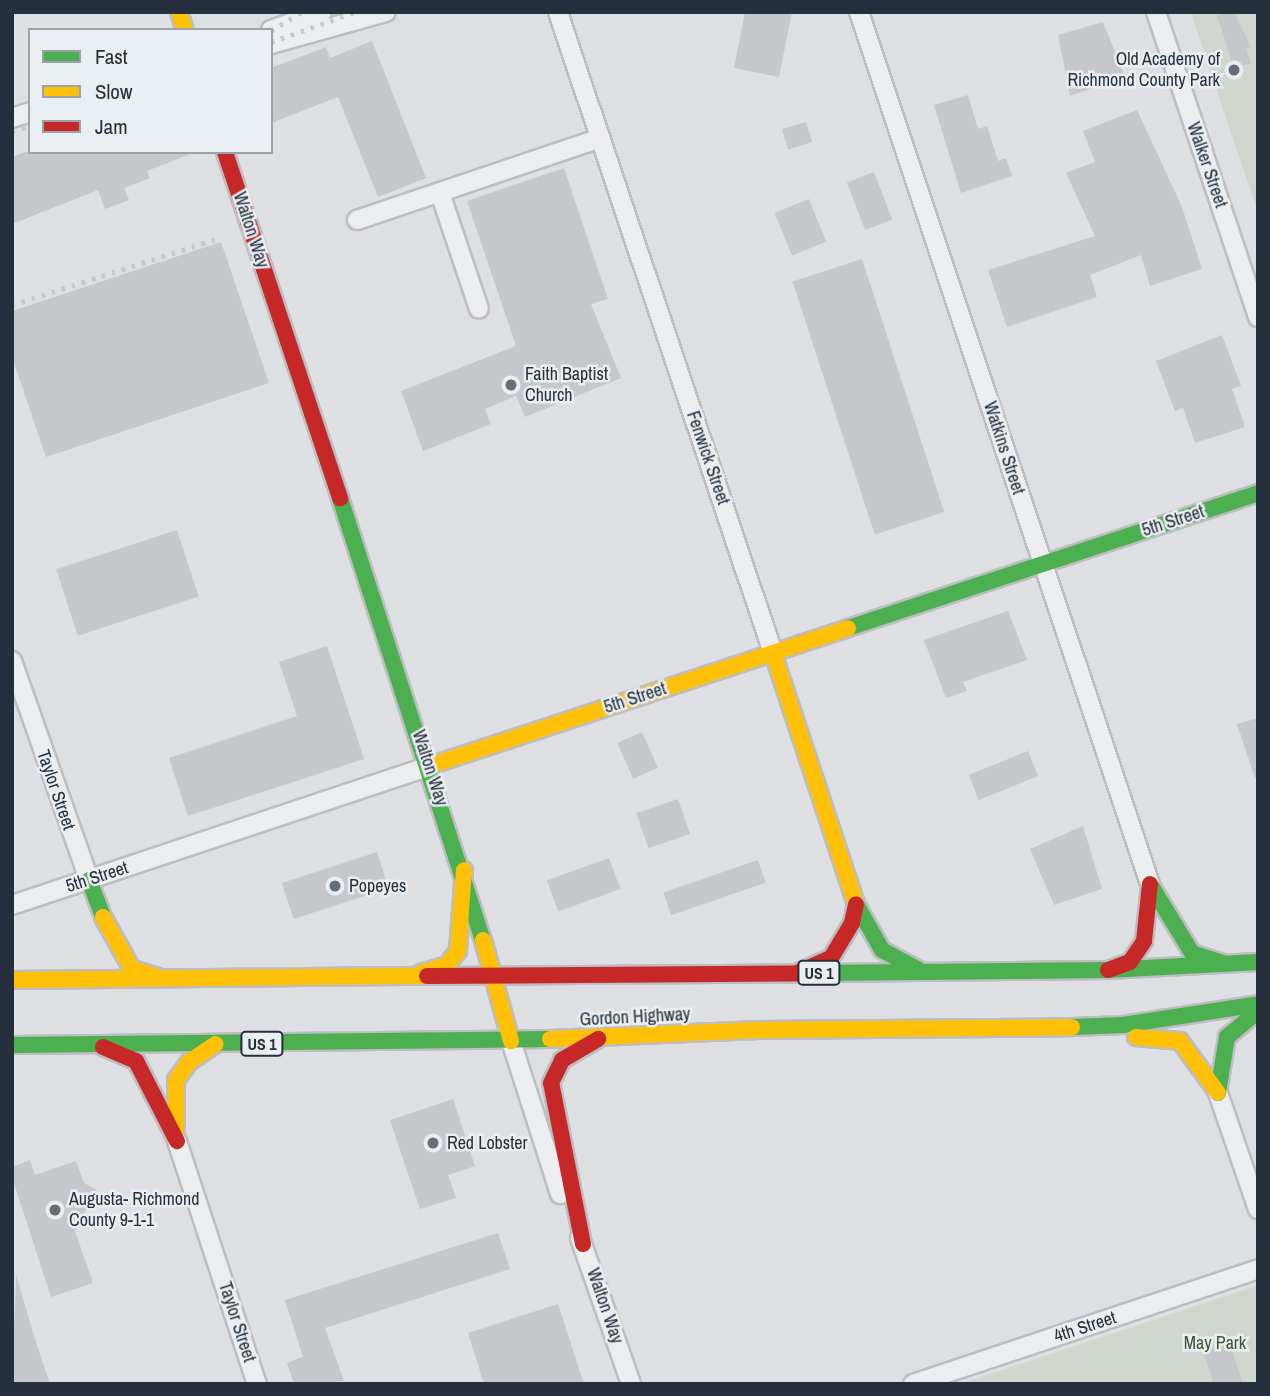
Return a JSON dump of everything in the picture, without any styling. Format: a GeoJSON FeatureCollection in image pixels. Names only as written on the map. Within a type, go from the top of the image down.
{"type":"FeatureCollection","features":[{"type":"Feature","properties":{"kind":"main road","name":"Walton Way"},"geometry":{"type":"LineString","coordinates":[[226,154],[464,870],[511,1041]]}},
{"type":"Feature","properties":{"kind":"main road","name":"5th Street"},"geometry":{"type":"LineString","coordinates":[[429,766],[1258,493]]}},
{"type":"Feature","properties":{"kind":"main road","name":"Fenwick Street"},"geometry":{"type":"LineString","coordinates":[[773,653],[856,904],[890,958],[929,973]]}},
{"type":"Feature","properties":{"kind":"main road"},"geometry":{"type":"LineString","coordinates":[[402,977],[438,970],[454,958],[463,938],[464,870]]}},
{"type":"Feature","properties":{"kind":"main road","name":"Taylor Street"},"geometry":{"type":"LineString","coordinates":[[89,880],[103,917],[132,969],[170,979]]}},
{"type":"Feature","properties":{"kind":"main road"},"geometry":{"type":"LineString","coordinates":[[1150,884],[1192,953],[1233,965]]}},
{"type":"Feature","properties":{"kind":"main road"},"geometry":{"type":"LineString","coordinates":[[1108,970],[1130,962],[1144,941],[1150,884]]}},
{"type":"Feature","properties":{"kind":"main road"},"geometry":{"type":"LineString","coordinates":[[793,974],[831,958],[852,923],[856,904]]}},
{"type":"Feature","properties":{"kind":"main road"},"geometry":{"type":"LineString","coordinates":[[97,938],[103,917]]}},
{"type":"Feature","properties":{"kind":"main road"},"geometry":{"type":"LineString","coordinates":[[41,979],[71,973],[86,961]]}},
{"type":"Feature","properties":{"kind":"main road","name":"US 1"},"geometry":{"type":"LineString","coordinates":[[12,980],[929,973],[1108,970],[1258,962]]}},
{"type":"Feature","properties":{"kind":"main road","name":"Gordon Highway"},"geometry":{"type":"LineString","coordinates":[[12,1045],[511,1041],[759,1030],[989,1029],[1123,1024],[1258,1004]]}},
{"type":"Feature","properties":{"kind":"main road"},"geometry":{"type":"LineString","coordinates":[[1218,1093],[1227,1037],[1258,1011]]}},
{"type":"Feature","properties":{"kind":"main road"},"geometry":{"type":"LineString","coordinates":[[989,1029],[1058,1038],[1180,1041],[1218,1093]]}},
{"type":"Feature","properties":{"kind":"main road"},"geometry":{"type":"LineString","coordinates":[[583,1244],[551,1083],[562,1060],[598,1039]]}},
{"type":"Feature","properties":{"kind":"main road"},"geometry":{"type":"LineString","coordinates":[[177,1141],[176,1080],[189,1062],[216,1044]]}},
{"type":"Feature","properties":{"kind":"main road"},"geometry":{"type":"LineString","coordinates":[[97,1045],[136,1060],[177,1141]]}},
{"type":"Feature","properties":{"kind":"street"},"geometry":{"type":"LineString","coordinates":[[273,29],[322,12]]}},
{"type":"Feature","properties":{"kind":"street"},"geometry":{"type":"LineString","coordinates":[[273,43],[386,12]]}},
{"type":"Feature","properties":{"kind":"street","name":"Fenwick Street"},"geometry":{"type":"LineString","coordinates":[[558,12],[773,653]]}},
{"type":"Feature","properties":{"kind":"street","name":"Watkins Street"},"geometry":{"type":"LineString","coordinates":[[859,12],[1150,884]]}},
{"type":"Feature","properties":{"kind":"street","name":"Walker Street"},"geometry":{"type":"LineString","coordinates":[[1156,12],[1258,317]]}},
{"type":"Feature","properties":{"kind":"street"},"geometry":{"type":"LineString","coordinates":[[357,220],[600,138]]}},
{"type":"Feature","properties":{"kind":"street"},"geometry":{"type":"LineString","coordinates":[[440,193],[479,309]]}},
{"type":"Feature","properties":{"kind":"street","name":"Taylor Street"},"geometry":{"type":"LineString","coordinates":[[12,661],[89,880]]}},
{"type":"Feature","properties":{"kind":"street","name":"5th Street"},"geometry":{"type":"LineString","coordinates":[[12,905],[429,766]]}},
{"type":"Feature","properties":{"kind":"street","name":"Walton Way"},"geometry":{"type":"LineString","coordinates":[[511,1041],[546,1158],[583,1244],[631,1384]]}},
{"type":"Feature","properties":{"kind":"street"},"geometry":{"type":"LineString","coordinates":[[1218,1093],[1258,1209]]}},
{"type":"Feature","properties":{"kind":"street","name":"Taylor Street"},"geometry":{"type":"LineString","coordinates":[[177,1141],[257,1384]]}},
{"type":"Feature","properties":{"kind":"street","name":"4th Street"},"geometry":{"type":"LineString","coordinates":[[913,1384],[1258,1269]]}},
{"type":"Feature","properties":{"kind":"green space","name":"Old Academy of Richmond County Park"},"geometry":{"type":"Polygon","coordinates":[[[1191,12],[1258,12],[1258,212],[1229,127],[1191,12]]]}},
{"type":"Feature","properties":{"kind":"green space","name":"May Park"},"geometry":{"type":"Polygon","coordinates":[[[1258,1285],[1258,1384],[960,1384],[1247,1289],[1258,1285]]]}},
{"type":"Feature","properties":{"kind":"building"},"geometry":{"type":"Polygon","coordinates":[[[745,12],[792,12],[779,77],[734,68],[745,12]]]}},
{"type":"Feature","properties":{"kind":"building"},"geometry":{"type":"Polygon","coordinates":[[[1234,12],[1251,47],[1246,49],[1251,63],[1234,68],[1217,15],[1234,12]]]}},
{"type":"Feature","properties":{"kind":"building"},"geometry":{"type":"Polygon","coordinates":[[[1103,22],[1125,77],[1070,96],[1058,35],[1103,22]]]}},
{"type":"Feature","properties":{"kind":"building"},"geometry":{"type":"Polygon","coordinates":[[[372,41],[426,178],[378,197],[338,97],[273,122],[273,67],[326,47],[330,58],[372,41]]]}},
{"type":"Feature","properties":{"kind":"building"},"geometry":{"type":"Polygon","coordinates":[[[968,95],[978,129],[987,126],[998,161],[1006,158],[1012,176],[961,193],[934,105],[968,95]]]}},
{"type":"Feature","properties":{"kind":"building"},"geometry":{"type":"Polygon","coordinates":[[[1137,110],[1182,207],[1202,269],[1150,286],[1141,255],[1090,275],[1097,297],[1007,327],[988,270],[1095,236],[1066,173],[1095,162],[1083,131],[1137,110]]]}},
{"type":"Feature","properties":{"kind":"building"},"geometry":{"type":"Polygon","coordinates":[[[806,122],[812,142],[788,149],[782,129],[806,122]]]}},
{"type":"Feature","properties":{"kind":"building"},"geometry":{"type":"Polygon","coordinates":[[[25,152],[190,154],[147,171],[150,178],[124,188],[129,200],[105,209],[98,190],[12,224],[12,157],[25,152]]]}},
{"type":"Feature","properties":{"kind":"building"},"geometry":{"type":"Polygon","coordinates":[[[564,168],[608,299],[591,304],[621,378],[525,417],[516,396],[485,409],[491,424],[423,451],[401,391],[516,346],[467,201],[564,168]]]}},
{"type":"Feature","properties":{"kind":"building"},"geometry":{"type":"Polygon","coordinates":[[[874,172],[892,220],[865,230],[847,182],[874,172]]]}},
{"type":"Feature","properties":{"kind":"building"},"geometry":{"type":"Polygon","coordinates":[[[809,199],[826,242],[792,256],[775,213],[809,199]]]}},
{"type":"Feature","properties":{"kind":"building"},"geometry":{"type":"Polygon","coordinates":[[[221,242],[269,383],[46,457],[12,357],[12,311],[221,242]]]}},
{"type":"Feature","properties":{"kind":"building"},"geometry":{"type":"Polygon","coordinates":[[[862,259],[944,512],[875,535],[793,282],[862,259]]]}},
{"type":"Feature","properties":{"kind":"building"},"geometry":{"type":"Polygon","coordinates":[[[1222,335],[1241,386],[1232,389],[1245,427],[1195,443],[1183,408],[1175,411],[1156,361],[1222,335]]]}},
{"type":"Feature","properties":{"kind":"building"},"geometry":{"type":"Polygon","coordinates":[[[177,530],[199,597],[78,636],[56,569],[177,530]]]}},
{"type":"Feature","properties":{"kind":"building"},"geometry":{"type":"Polygon","coordinates":[[[1008,611],[1027,660],[963,682],[967,691],[946,698],[924,640],[1008,611]]]}},
{"type":"Feature","properties":{"kind":"building"},"geometry":{"type":"Polygon","coordinates":[[[327,646],[364,759],[188,816],[169,758],[297,716],[279,662],[327,646]]]}},
{"type":"Feature","properties":{"kind":"building"},"geometry":{"type":"Polygon","coordinates":[[[1258,718],[1258,778],[1255,778],[1237,724],[1258,718]]]}},
{"type":"Feature","properties":{"kind":"building"},"geometry":{"type":"Polygon","coordinates":[[[642,732],[658,768],[633,779],[617,743],[642,732]]]}},
{"type":"Feature","properties":{"kind":"building"},"geometry":{"type":"Polygon","coordinates":[[[1028,751],[1038,776],[979,800],[969,775],[1028,751]]]}},
{"type":"Feature","properties":{"kind":"building"},"geometry":{"type":"Polygon","coordinates":[[[678,799],[690,834],[648,848],[636,813],[678,799]]]}},
{"type":"Feature","properties":{"kind":"building"},"geometry":{"type":"Polygon","coordinates":[[[1083,826],[1102,889],[1054,905],[1030,849],[1083,826]]]}},
{"type":"Feature","properties":{"kind":"building","name":"Popeyes"},"geometry":{"type":"Polygon","coordinates":[[[377,852],[389,888],[294,919],[282,883],[377,852]]]}},
{"type":"Feature","properties":{"kind":"building"},"geometry":{"type":"Polygon","coordinates":[[[609,858],[620,889],[558,912],[547,881],[609,858]]]}},
{"type":"Feature","properties":{"kind":"building"},"geometry":{"type":"Polygon","coordinates":[[[758,860],[766,883],[671,915],[663,893],[758,860]]]}},
{"type":"Feature","properties":{"kind":"building","name":"Red Lobster"},"geometry":{"type":"Polygon","coordinates":[[[453,1099],[475,1166],[448,1175],[456,1198],[420,1209],[390,1120],[453,1099]]]}},
{"type":"Feature","properties":{"kind":"building","name":"Augusta- Richmond County 9-1-1"},"geometry":{"type":"Polygon","coordinates":[[[30,1160],[35,1175],[76,1161],[84,1183],[97,1190],[75,1231],[93,1283],[51,1297],[12,1177],[12,1167],[30,1160]]]}},
{"type":"Feature","properties":{"kind":"building"},"geometry":{"type":"Polygon","coordinates":[[[498,1233],[510,1269],[325,1328],[344,1381],[294,1384],[287,1363],[303,1357],[285,1300],[498,1233]]]}},
{"type":"Feature","properties":{"kind":"building"},"geometry":{"type":"Polygon","coordinates":[[[16,1275],[35,1339],[50,1384],[12,1384],[16,1275]]]}},
{"type":"Feature","properties":{"kind":"building"},"geometry":{"type":"Polygon","coordinates":[[[558,1304],[584,1384],[484,1384],[468,1333],[558,1304]]]}},
{"type":"Feature","properties":{"kind":"building"},"geometry":{"type":"Polygon","coordinates":[[[1229,1342],[1243,1384],[1214,1384],[1203,1351],[1229,1342]]]}},
{"type":"Feature","properties":{"kind":"railway"},"geometry":{"type":"LineString","coordinates":[[273,30],[301,12]]}},
{"type":"Feature","properties":{"kind":"railway"},"geometry":{"type":"LineString","coordinates":[[273,41],[355,12]]}},
{"type":"Feature","properties":{"kind":"railway"},"geometry":{"type":"LineString","coordinates":[[12,131],[28,127]]}},
{"type":"Feature","properties":{"kind":"railway"},"geometry":{"type":"LineString","coordinates":[[12,305],[219,238]]}},
{"type":"Feature","properties":{"kind":"traffic: fast"},"geometry":{"type":"LineString","coordinates":[[848,628],[1258,493]]}},
{"type":"Feature","properties":{"kind":"traffic: fast"},"geometry":{"type":"LineString","coordinates":[[340,498],[483,940]]}},
{"type":"Feature","properties":{"kind":"traffic: fast"},"geometry":{"type":"LineString","coordinates":[[89,880],[103,917]]}},
{"type":"Feature","properties":{"kind":"traffic: fast"},"geometry":{"type":"LineString","coordinates":[[1150,884],[1192,953],[1222,963]]}},
{"type":"Feature","properties":{"kind":"traffic: fast"},"geometry":{"type":"LineString","coordinates":[[856,904],[882,950],[919,970]]}},
{"type":"Feature","properties":{"kind":"traffic: fast"},"geometry":{"type":"LineString","coordinates":[[822,973],[1108,970],[1258,962]]}},
{"type":"Feature","properties":{"kind":"traffic: fast"},"geometry":{"type":"LineString","coordinates":[[1072,1027],[1123,1025],[1258,1004]]}},
{"type":"Feature","properties":{"kind":"traffic: fast"},"geometry":{"type":"LineString","coordinates":[[1218,1093],[1227,1037],[1258,1011]]}},
{"type":"Feature","properties":{"kind":"traffic: fast"},"geometry":{"type":"LineString","coordinates":[[12,1045],[550,1039]]}},
{"type":"Feature","properties":{"kind":"traffic: slow"},"geometry":{"type":"LineString","coordinates":[[179,12],[184,28]]}},
{"type":"Feature","properties":{"kind":"traffic: slow"},"geometry":{"type":"LineString","coordinates":[[429,766],[848,628]]}},
{"type":"Feature","properties":{"kind":"traffic: slow"},"geometry":{"type":"LineString","coordinates":[[773,653],[856,904]]}},
{"type":"Feature","properties":{"kind":"traffic: slow"},"geometry":{"type":"LineString","coordinates":[[421,973],[447,965],[458,951],[464,870]]}},
{"type":"Feature","properties":{"kind":"traffic: slow"},"geometry":{"type":"LineString","coordinates":[[103,917],[132,969],[158,977]]}},
{"type":"Feature","properties":{"kind":"traffic: slow"},"geometry":{"type":"LineString","coordinates":[[483,940],[511,1041]]}},
{"type":"Feature","properties":{"kind":"traffic: slow"},"geometry":{"type":"LineString","coordinates":[[12,980],[427,976]]}},
{"type":"Feature","properties":{"kind":"traffic: slow"},"geometry":{"type":"LineString","coordinates":[[550,1039],[759,1030],[1072,1027]]}},
{"type":"Feature","properties":{"kind":"traffic: slow"},"geometry":{"type":"LineString","coordinates":[[1136,1037],[1180,1041],[1218,1093]]}},
{"type":"Feature","properties":{"kind":"traffic: slow"},"geometry":{"type":"LineString","coordinates":[[176,1132],[176,1080],[189,1062],[216,1044]]}},
{"type":"Feature","properties":{"kind":"traffic: jam"},"geometry":{"type":"LineString","coordinates":[[226,154],[340,498]]}},
{"type":"Feature","properties":{"kind":"traffic: jam"},"geometry":{"type":"LineString","coordinates":[[1108,970],[1130,962],[1144,941],[1150,884]]}},
{"type":"Feature","properties":{"kind":"traffic: jam"},"geometry":{"type":"LineString","coordinates":[[799,972],[831,958],[852,923],[856,904]]}},
{"type":"Feature","properties":{"kind":"traffic: jam"},"geometry":{"type":"LineString","coordinates":[[427,976],[822,973]]}},
{"type":"Feature","properties":{"kind":"traffic: jam"},"geometry":{"type":"LineString","coordinates":[[583,1244],[551,1083],[562,1060],[598,1039]]}},
{"type":"Feature","properties":{"kind":"traffic: jam"},"geometry":{"type":"LineString","coordinates":[[103,1047],[136,1061],[177,1141]]}},
{"type":"Feature","properties":{"kind":"place","name":"Old Academy of Richmond County Park"},"geometry":{"type":"Point","coordinates":[1234,70]}},
{"type":"Feature","properties":{"kind":"place","name":"Faith Baptist Church"},"geometry":{"type":"Point","coordinates":[511,385]}},
{"type":"Feature","properties":{"kind":"place","name":"Popeyes"},"geometry":{"type":"Point","coordinates":[335,886]}},
{"type":"Feature","properties":{"kind":"place","name":"Red Lobster"},"geometry":{"type":"Point","coordinates":[433,1143]}},
{"type":"Feature","properties":{"kind":"place","name":"Augusta- Richmond County 9-1-1"},"geometry":{"type":"Point","coordinates":[55,1210]}}]}
